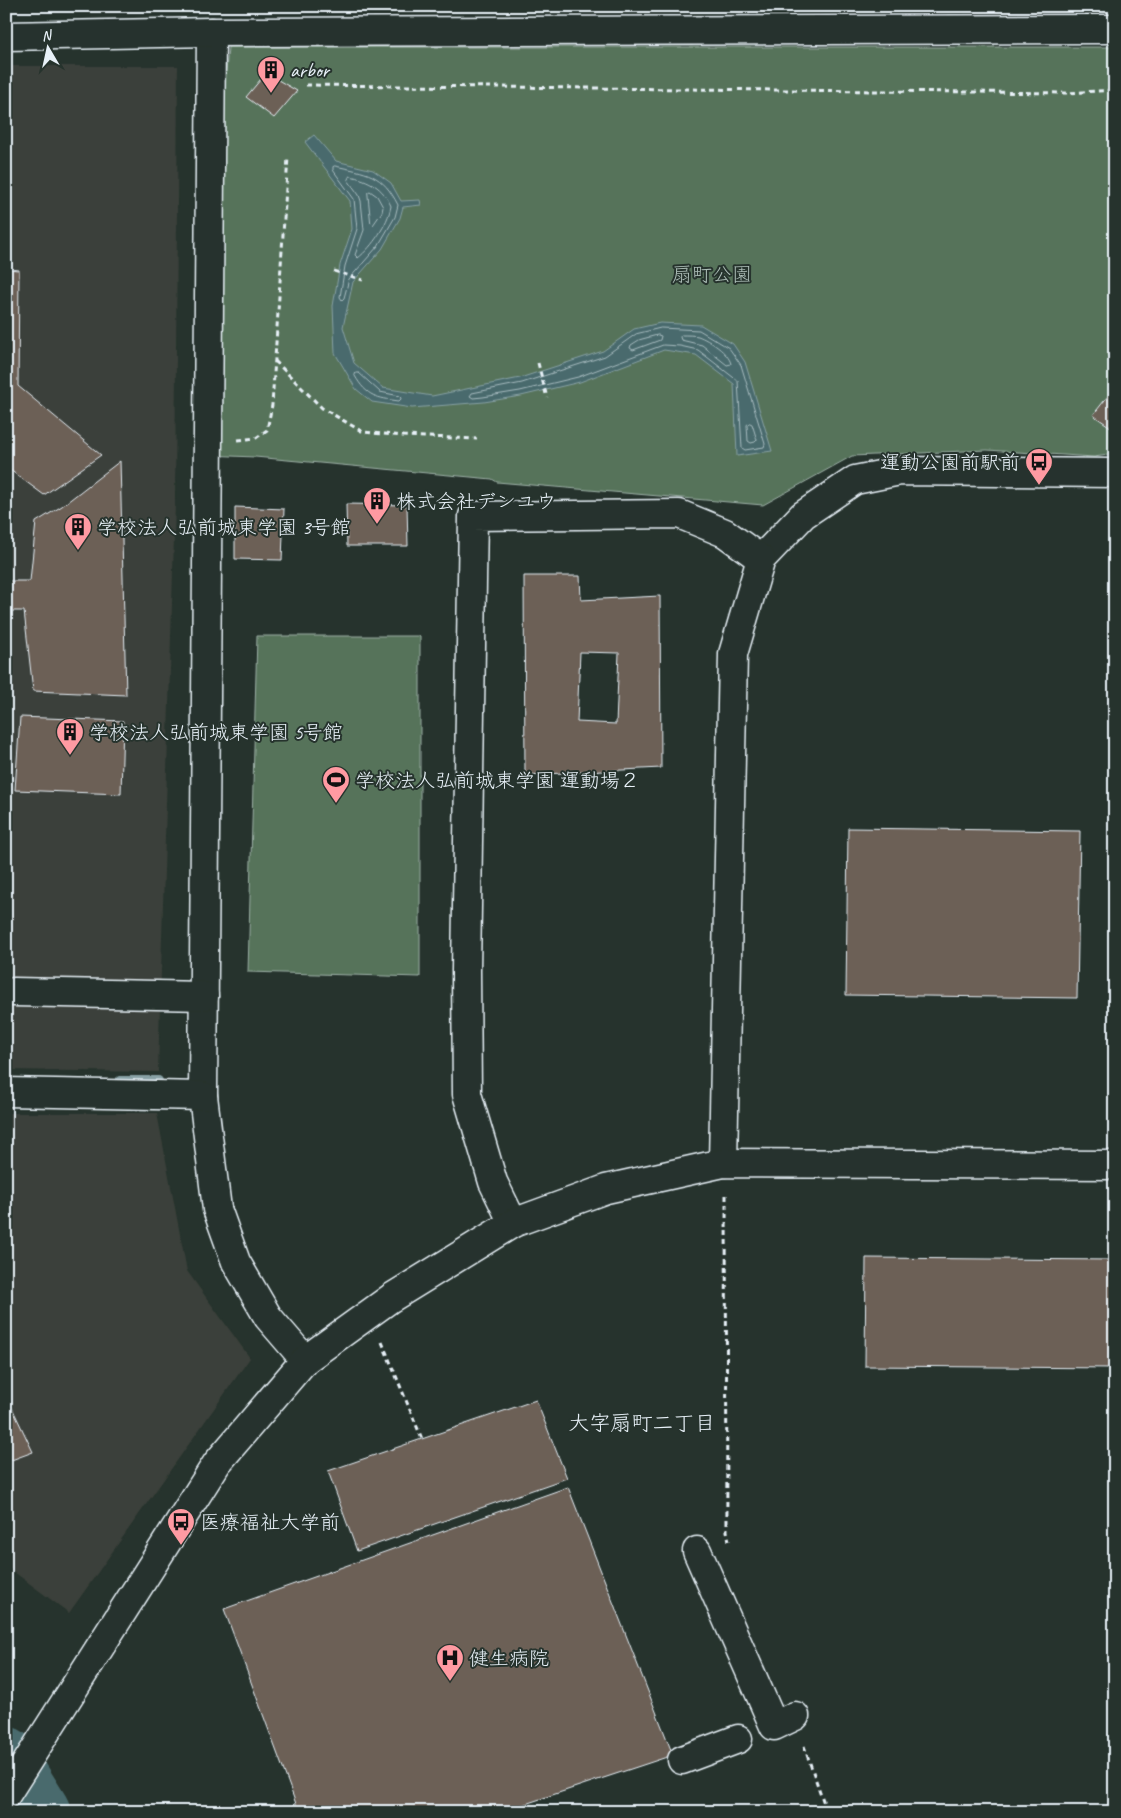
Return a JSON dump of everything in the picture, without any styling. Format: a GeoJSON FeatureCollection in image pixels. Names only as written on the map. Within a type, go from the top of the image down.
{"type":"FeatureCollection","features":[{"type":"Feature","properties":{"kind":"street"},"geometry":{"type":"LineString","coordinates":[[6,36],[211,32],[1115,29]]}},
{"type":"Feature","properties":{"kind":"street"},"geometry":{"type":"LineString","coordinates":[[211,32],[203,1096],[216,1210],[236,1262],[268,1317],[305,1360]]}},
{"type":"Feature","properties":{"kind":"street"},"geometry":{"type":"LineString","coordinates":[[723,1163],[733,654],[761,559],[803,515],[855,480],[900,471],[1115,473]]}},
{"type":"Feature","properties":{"kind":"street"},"geometry":{"type":"LineString","coordinates":[[513,1223],[493,1182],[467,1094],[466,971],[473,516],[679,514],[725,533],[761,559]]}},
{"type":"Feature","properties":{"kind":"street"},"geometry":{"type":"LineString","coordinates":[[14,992],[204,996]]}},
{"type":"Feature","properties":{"kind":"street"},"geometry":{"type":"LineString","coordinates":[[6,1092],[203,1096]]}},
{"type":"Feature","properties":{"kind":"street"},"geometry":{"type":"LineString","coordinates":[[6,1794],[50,1728],[217,1463],[305,1360],[391,1298],[513,1223],[606,1189],[723,1163],[1115,1166]]}},
{"type":"Feature","properties":{"kind":"street"},"geometry":{"type":"LineString","coordinates":[[697,1551],[774,1726],[795,1716]]}},
{"type":"Feature","properties":{"kind":"street"},"geometry":{"type":"LineString","coordinates":[[682,1760],[738,1739]]}},
{"type":"Feature","properties":{"kind":"path"},"geometry":{"type":"LineString","coordinates":[[306,85],[1057,93],[1115,90]]}},
{"type":"Feature","properties":{"kind":"path"},"geometry":{"type":"LineString","coordinates":[[208,440],[256,438],[268,430],[272,405],[288,157]]}},
{"type":"Feature","properties":{"kind":"path"},"geometry":{"type":"LineString","coordinates":[[334,271],[363,280]]}},
{"type":"Feature","properties":{"kind":"path"},"geometry":{"type":"LineString","coordinates":[[1108,354],[1115,360]]}},
{"type":"Feature","properties":{"kind":"path"},"geometry":{"type":"LineString","coordinates":[[275,360],[322,408],[363,432],[403,436],[478,439]]}},
{"type":"Feature","properties":{"kind":"path"},"geometry":{"type":"LineString","coordinates":[[538,363],[547,398]]}},
{"type":"Feature","properties":{"kind":"path"},"geometry":{"type":"LineString","coordinates":[[723,1163],[726,1200],[727,1531],[731,1550]]}},
{"type":"Feature","properties":{"kind":"path"},"geometry":{"type":"LineString","coordinates":[[381,1339],[422,1439]]}},
{"type":"Feature","properties":{"kind":"path"},"geometry":{"type":"LineString","coordinates":[[795,1716],[827,1812]]}},
{"type":"Feature","properties":{"kind":"shaded area"},"geometry":{"type":"Polygon","coordinates":[[[6,66],[178,66],[175,504],[158,1072],[6,1070],[6,66]]]}},
{"type":"Feature","properties":{"kind":"shaded area"},"geometry":{"type":"Polygon","coordinates":[[[6,1113],[157,1113],[187,1271],[250,1358],[69,1613],[6,1566],[6,1113]]]}},
{"type":"Feature","properties":{"kind":"green space","name":"扇町公園"},"geometry":{"type":"Polygon","coordinates":[[[228,47],[1115,47],[1115,454],[1094,457],[987,450],[852,456],[763,505],[497,482],[492,479],[255,457],[207,455],[219,163],[228,47]]]}},
{"type":"Feature","properties":{"kind":"green space","name":"学校法人弘前城東学園 運動場２"},"geometry":{"type":"Polygon","coordinates":[[[257,636],[420,636],[420,977],[248,972],[257,636]]]}},
{"type":"Feature","properties":{"kind":"water"},"geometry":{"type":"Polygon","coordinates":[[[314,135],[336,161],[373,170],[391,183],[401,201],[420,200],[421,205],[403,207],[400,218],[382,249],[353,282],[343,327],[354,363],[383,388],[432,396],[520,378],[603,351],[634,329],[660,323],[701,325],[733,344],[745,362],[772,451],[737,456],[734,384],[696,355],[664,350],[580,382],[521,396],[484,402],[412,408],[372,402],[356,389],[335,353],[333,306],[340,265],[352,229],[350,201],[305,142],[314,135]]]}},
{"type":"Feature","properties":{"kind":"building","name":"arbor"},"geometry":{"type":"Polygon","coordinates":[[[266,73],[297,91],[274,118],[246,97],[266,73]]]}},
{"type":"Feature","properties":{"kind":"building"},"geometry":{"type":"Polygon","coordinates":[[[6,269],[19,270],[18,386],[101,455],[44,495],[6,467],[6,269]]]}},
{"type":"Feature","properties":{"kind":"building"},"geometry":{"type":"Polygon","coordinates":[[[1112,391],[1115,392],[1115,430],[1093,415],[1112,391]]]}},
{"type":"Feature","properties":{"kind":"building","name":"学校法人弘前城東学園 3号館"},"geometry":{"type":"Polygon","coordinates":[[[120,461],[126,695],[33,691],[24,611],[6,611],[6,581],[30,581],[36,522],[62,506],[120,461]]]}},
{"type":"Feature","properties":{"kind":"building","name":"株式会社デンユウ"},"geometry":{"type":"Polygon","coordinates":[[[346,504],[407,505],[408,546],[347,546],[346,504]]]}},
{"type":"Feature","properties":{"kind":"building"},"geometry":{"type":"Polygon","coordinates":[[[235,507],[284,509],[282,560],[235,559],[235,507]]]}},
{"type":"Feature","properties":{"kind":"building"},"geometry":{"type":"Polygon","coordinates":[[[524,576],[580,576],[581,600],[660,596],[661,768],[525,775],[524,576]],[[580,652],[577,722],[616,724],[619,653],[580,652]]]}},
{"type":"Feature","properties":{"kind":"building","name":"学校法人弘前城東学園 5号館"},"geometry":{"type":"Polygon","coordinates":[[[20,717],[123,721],[121,794],[15,790],[20,717]]]}},
{"type":"Feature","properties":{"kind":"building"},"geometry":{"type":"Polygon","coordinates":[[[848,828],[1080,831],[1077,998],[846,995],[848,828]]]}},
{"type":"Feature","properties":{"kind":"building"},"geometry":{"type":"Polygon","coordinates":[[[866,1258],[1115,1260],[1115,1368],[865,1366],[866,1258]]]}},
{"type":"Feature","properties":{"kind":"building"},"geometry":{"type":"Polygon","coordinates":[[[6,1395],[33,1452],[6,1462],[6,1395]]]}},
{"type":"Feature","properties":{"kind":"building"},"geometry":{"type":"Polygon","coordinates":[[[536,1400],[567,1478],[357,1551],[328,1471],[536,1400]]]}},
{"type":"Feature","properties":{"kind":"building","name":"健生病院"},"geometry":{"type":"Polygon","coordinates":[[[568,1487],[673,1755],[501,1812],[299,1812],[224,1609],[568,1487]]]}},
{"type":"Feature","properties":{"kind":"waterway"},"geometry":{"type":"LineString","coordinates":[[120,1081],[158,1081]]}},
{"type":"Feature","properties":{"kind":"waterway"},"geometry":{"type":"LineString","coordinates":[[6,1757],[40,1812]]}},
{"type":"Feature","properties":{"kind":"place","name":"arbor"},"geometry":{"type":"Point","coordinates":[271,94]}},
{"type":"Feature","properties":{"kind":"place","name":"運動公園前駅前"},"geometry":{"type":"Point","coordinates":[1039,486]}},
{"type":"Feature","properties":{"kind":"place","name":"株式会社デンユウ"},"geometry":{"type":"Point","coordinates":[377,525]}},
{"type":"Feature","properties":{"kind":"place","name":"学校法人弘前城東学園 3号館"},"geometry":{"type":"Point","coordinates":[78,551]}},
{"type":"Feature","properties":{"kind":"place","name":"学校法人弘前城東学園 5号館"},"geometry":{"type":"Point","coordinates":[70,756]}},
{"type":"Feature","properties":{"kind":"place","name":"学校法人弘前城東学園 運動場２"},"geometry":{"type":"Point","coordinates":[336,804]}},
{"type":"Feature","properties":{"kind":"place","name":"医療福祉大学前"},"geometry":{"type":"Point","coordinates":[181,1546]}},
{"type":"Feature","properties":{"kind":"place","name":"健生病院"},"geometry":{"type":"Point","coordinates":[450,1682]}},
{"type":"Feature","properties":{"kind":"district","name":"大字扇町二丁目"},"geometry":{"type":"Point","coordinates":[642,1423]}}]}
